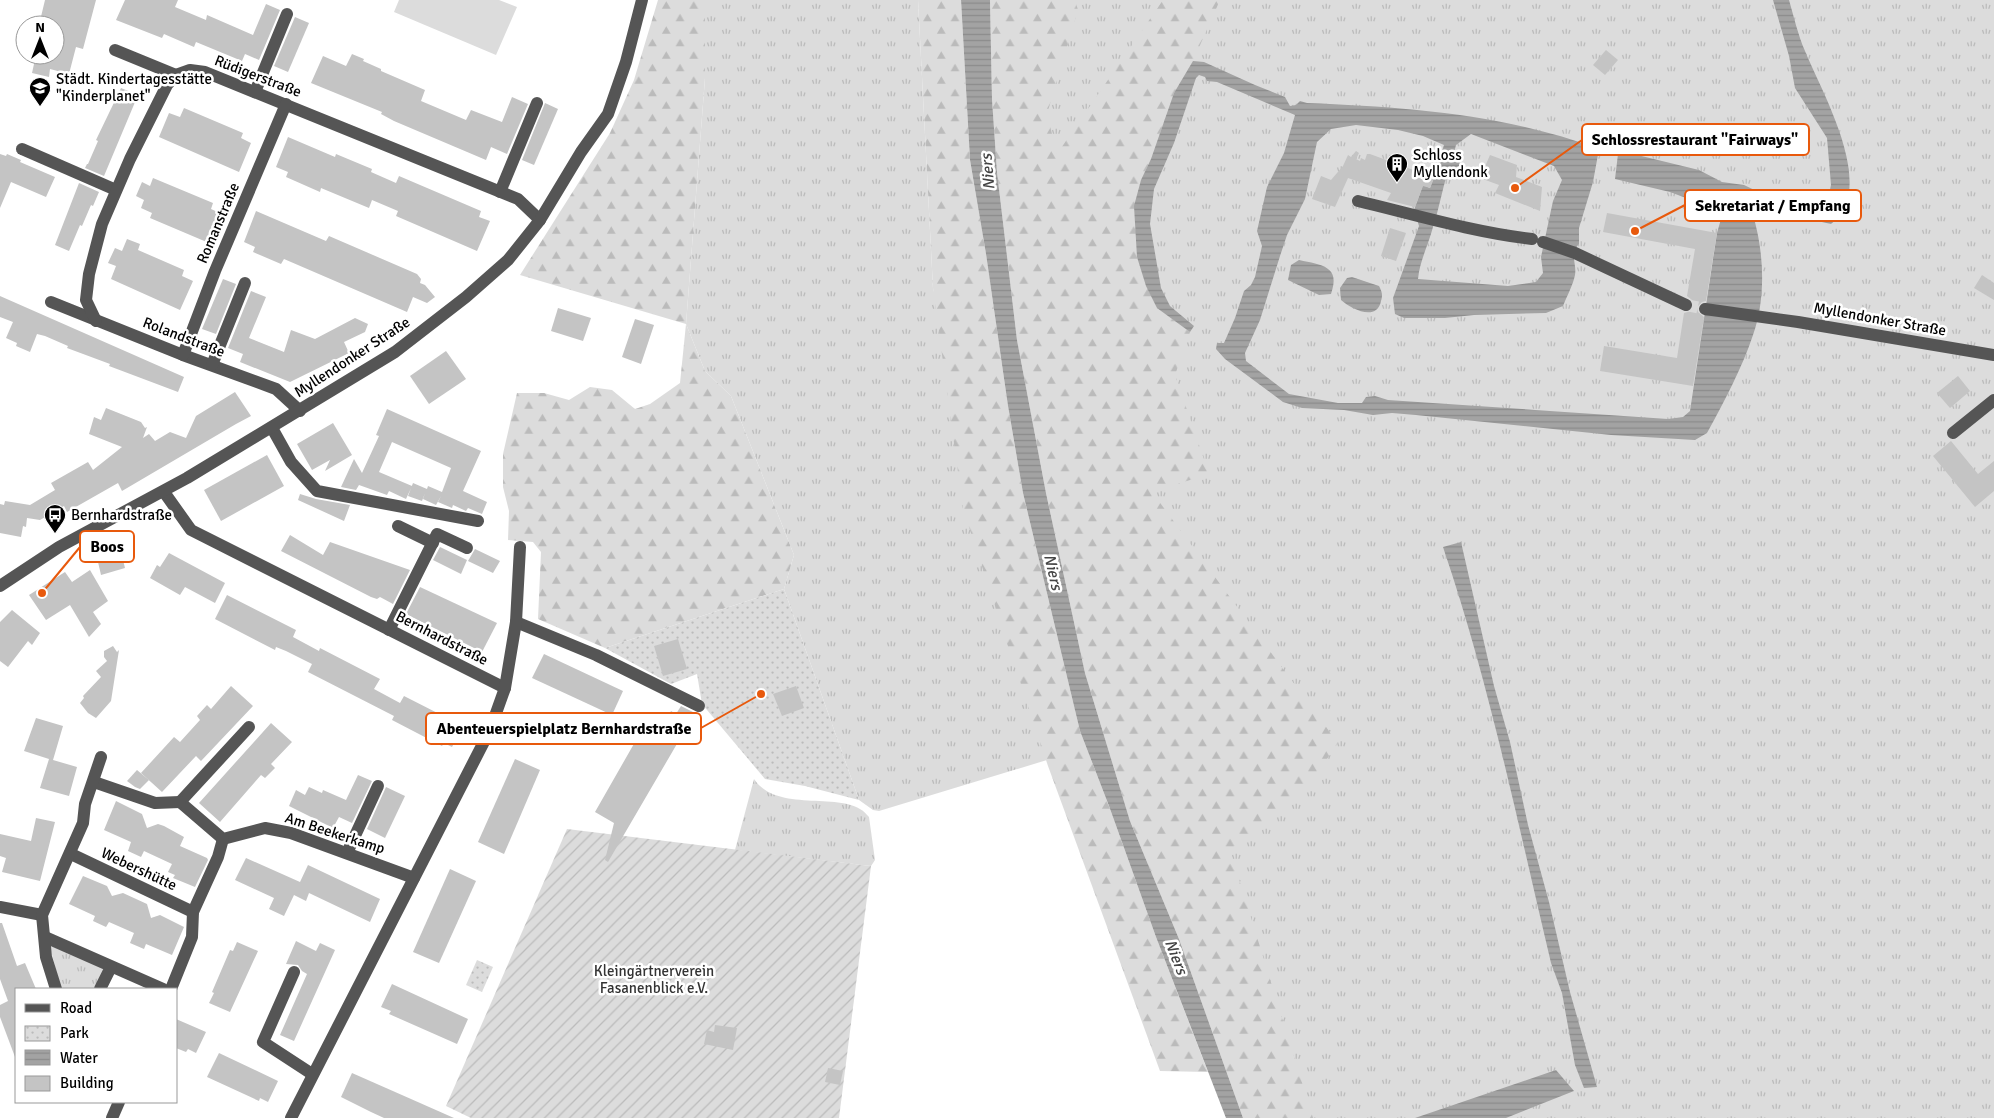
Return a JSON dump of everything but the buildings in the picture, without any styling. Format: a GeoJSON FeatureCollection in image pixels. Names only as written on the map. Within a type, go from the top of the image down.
{"type":"FeatureCollection","features":[{"type":"Feature","properties":{"kind":"street","name":"Myllendonker Straße"},"geometry":{"type":"LineString","coordinates":[[0,586],[59,548],[164,492],[395,352],[466,297],[508,260],[540,220],[581,152],[608,114],[626,62],[642,0]]}},
{"type":"Feature","properties":{"kind":"street"},"geometry":{"type":"LineString","coordinates":[[254,92],[287,14]]}},
{"type":"Feature","properties":{"kind":"street"},"geometry":{"type":"LineString","coordinates":[[96,321],[86,300],[89,274],[102,224],[116,190],[172,80],[115,50]]}},
{"type":"Feature","properties":{"kind":"street","name":"Rüdigerstraße"},"geometry":{"type":"LineString","coordinates":[[172,80],[190,70],[204,72],[518,199],[540,220]]}},
{"type":"Feature","properties":{"kind":"street"},"geometry":{"type":"LineString","coordinates":[[500,192],[537,102]]}},
{"type":"Feature","properties":{"kind":"street","name":"Romanstraße"},"geometry":{"type":"LineString","coordinates":[[183,355],[215,271],[286,104]]}},
{"type":"Feature","properties":{"kind":"street"},"geometry":{"type":"LineString","coordinates":[[22,149],[116,190]]}},
{"type":"Feature","properties":{"kind":"street"},"geometry":{"type":"LineString","coordinates":[[1358,201],[1438,222],[1499,235],[1540,241],[1575,254],[1686,305]]}},
{"type":"Feature","properties":{"kind":"street"},"geometry":{"type":"LineString","coordinates":[[212,366],[245,283]]}},
{"type":"Feature","properties":{"kind":"street","name":"Rolandstraße"},"geometry":{"type":"LineString","coordinates":[[51,302],[183,355],[276,389],[300,411]]}},
{"type":"Feature","properties":{"kind":"street","name":"Myllendonker Straße"},"geometry":{"type":"LineString","coordinates":[[1705,309],[1760,316],[1797,325],[1871,338],[1994,355]]}},
{"type":"Feature","properties":{"kind":"street"},"geometry":{"type":"LineString","coordinates":[[1953,433],[1994,400]]}},
{"type":"Feature","properties":{"kind":"street"},"geometry":{"type":"LineString","coordinates":[[272,428],[291,462],[317,491],[478,521]]}},
{"type":"Feature","properties":{"kind":"street","name":"Bernhardstraße"},"geometry":{"type":"LineString","coordinates":[[164,492],[191,530],[505,688]]}},
{"type":"Feature","properties":{"kind":"street"},"geometry":{"type":"LineString","coordinates":[[398,526],[433,543]]}},
{"type":"Feature","properties":{"kind":"street"},"geometry":{"type":"LineString","coordinates":[[389,630],[437,534],[467,548]]}},
{"type":"Feature","properties":{"kind":"street"},"geometry":{"type":"LineString","coordinates":[[291,1118],[490,730],[505,688],[516,622],[520,547]]}},
{"type":"Feature","properties":{"kind":"street"},"geometry":{"type":"LineString","coordinates":[[516,622],[596,655],[699,706]]}},
{"type":"Feature","properties":{"kind":"street"},"geometry":{"type":"LineString","coordinates":[[180,802],[249,727]]}},
{"type":"Feature","properties":{"kind":"street"},"geometry":{"type":"LineString","coordinates":[[56,988],[46,957],[42,915],[84,823],[86,804],[101,757]]}},
{"type":"Feature","properties":{"kind":"street"},"geometry":{"type":"LineString","coordinates":[[94,782],[155,803],[180,802],[223,839],[218,857],[193,912],[192,936],[171,988]]}},
{"type":"Feature","properties":{"kind":"street"},"geometry":{"type":"LineString","coordinates":[[347,853],[378,786]]}},
{"type":"Feature","properties":{"kind":"street","name":"Am Beekerkamp"},"geometry":{"type":"LineString","coordinates":[[223,839],[265,828],[291,833],[414,878]]}},
{"type":"Feature","properties":{"kind":"street","name":"Webershütte"},"geometry":{"type":"LineString","coordinates":[[71,854],[193,912]]}},
{"type":"Feature","properties":{"kind":"street"},"geometry":{"type":"LineString","coordinates":[[0,906],[42,915]]}},
{"type":"Feature","properties":{"kind":"street"},"geometry":{"type":"LineString","coordinates":[[45,936],[161,988]]}},
{"type":"Feature","properties":{"kind":"street"},"geometry":{"type":"LineString","coordinates":[[100,988],[111,967]]}},
{"type":"Feature","properties":{"kind":"street"},"geometry":{"type":"LineString","coordinates":[[294,972],[263,1042],[312,1074]]}},
{"type":"Feature","properties":{"kind":"street"},"geometry":{"type":"LineString","coordinates":[[112,1118],[120,1103]]}},
{"type":"Feature","properties":{"kind":"green space"},"geometry":{"type":"Polygon","coordinates":[[[399,0],[499,0],[517,7],[496,55],[394,12],[399,0]]]}},
{"type":"Feature","properties":{"kind":"green space"},"geometry":{"type":"Polygon","coordinates":[[[658,0],[705,0],[705,78],[686,324],[520,275],[610,133],[634,80],[658,0]]]}},
{"type":"Feature","properties":{"kind":"green space"},"geometry":{"type":"Polygon","coordinates":[[[705,0],[918,0],[933,288],[1047,760],[879,811],[873,810],[859,800],[784,589],[794,555],[731,396],[705,371],[686,324],[705,78],[705,0]]]}},
{"type":"Feature","properties":{"kind":"green space"},"geometry":{"type":"Polygon","coordinates":[[[918,0],[961,0],[970,160],[1023,493],[1080,731],[1208,1072],[1160,1071],[1048,766],[963,509],[933,288],[918,0]]]}},
{"type":"Feature","properties":{"kind":"green space"},"geometry":{"type":"Polygon","coordinates":[[[990,0],[1075,0],[1078,10],[1047,114],[1057,154],[1163,0],[1220,0],[1193,61],[1174,93],[1151,159],[1141,180],[1137,257],[1157,308],[1190,332],[1175,375],[1209,474],[1152,492],[1338,743],[1309,785],[1230,850],[1313,1118],[1243,1118],[1179,939],[1130,821],[1085,673],[1046,493],[1017,340],[997,172],[992,99],[990,0]]]}},
{"type":"Feature","properties":{"kind":"green space"},"geometry":{"type":"Polygon","coordinates":[[[1038,0],[1994,0],[1994,1118],[1282,1118],[1068,393],[1038,0]]]}},
{"type":"Feature","properties":{"kind":"green space"},"geometry":{"type":"Polygon","coordinates":[[[686,324],[705,371],[731,396],[794,555],[784,589],[605,648],[538,619],[541,552],[533,542],[508,540],[509,511],[503,487],[503,454],[517,393],[544,393],[569,400],[590,387],[612,390],[635,409],[650,404],[680,383],[686,324]]]}},
{"type":"Feature","properties":{"kind":"green space"},"geometry":{"type":"Polygon","coordinates":[[[784,589],[859,800],[805,786],[765,779],[702,704],[697,674],[671,684],[605,648],[784,589]]]}},
{"type":"Feature","properties":{"kind":"green space"},"geometry":{"type":"Polygon","coordinates":[[[754,779],[765,790],[780,796],[846,804],[859,808],[869,817],[875,860],[871,866],[735,850],[754,779]]]}},
{"type":"Feature","properties":{"kind":"green space","name":"Kleingärtnerverein Fasanenblick e.V."},"geometry":{"type":"Polygon","coordinates":[[[567,829],[871,866],[839,1118],[471,1118],[446,1106],[567,829]]]}},
{"type":"Feature","properties":{"kind":"green space"},"geometry":{"type":"Polygon","coordinates":[[[53,946],[102,967],[105,974],[98,988],[61,988],[50,947],[53,946]]]}},
{"type":"Feature","properties":{"kind":"green space"},"geometry":{"type":"Polygon","coordinates":[[[477,960],[493,967],[482,992],[466,985],[477,960]]]}},
{"type":"Feature","properties":{"kind":"water","name":"Niers"},"geometry":{"type":"Polygon","coordinates":[[[961,0],[990,0],[992,99],[997,172],[1017,340],[1046,493],[1085,673],[1130,821],[1179,939],[1243,1118],[1226,1118],[1156,937],[1080,731],[1023,493],[1008,406],[970,160],[961,0]]]}},
{"type":"Feature","properties":{"kind":"water"},"geometry":{"type":"Polygon","coordinates":[[[1773,0],[1789,0],[1798,32],[1842,139],[1848,164],[1849,188],[1844,208],[1831,224],[1799,217],[1752,201],[1750,206],[1758,237],[1762,270],[1762,287],[1757,320],[1744,360],[1720,409],[1707,433],[1695,440],[1611,435],[1392,413],[1373,415],[1344,410],[1302,408],[1283,402],[1225,359],[1216,349],[1217,343],[1224,343],[1244,291],[1251,285],[1255,277],[1262,246],[1257,231],[1267,187],[1284,153],[1295,115],[1217,82],[1207,81],[1205,77],[1199,75],[1196,78],[1174,143],[1154,189],[1150,224],[1161,288],[1170,306],[1194,326],[1190,332],[1157,308],[1146,286],[1137,257],[1134,206],[1141,180],[1151,159],[1174,93],[1193,61],[1204,62],[1285,97],[1290,106],[1296,105],[1300,101],[1418,110],[1492,120],[1528,128],[1564,137],[1599,149],[1593,182],[1579,228],[1579,244],[1574,251],[1575,275],[1563,306],[1546,313],[1474,315],[1445,318],[1404,318],[1395,314],[1393,298],[1419,226],[1414,210],[1423,185],[1430,188],[1444,145],[1423,136],[1398,130],[1356,125],[1331,129],[1317,142],[1305,199],[1287,235],[1260,320],[1245,353],[1246,361],[1289,394],[1338,403],[1362,403],[1366,397],[1375,396],[1388,400],[1668,419],[1683,417],[1690,411],[1717,233],[1723,212],[1670,192],[1615,179],[1618,154],[1625,152],[1699,170],[1722,182],[1744,185],[1767,196],[1819,210],[1827,203],[1831,185],[1827,138],[1795,88],[1789,56],[1773,0]],[[1471,134],[1456,145],[1454,153],[1461,165],[1448,171],[1420,266],[1418,279],[1508,286],[1536,282],[1543,273],[1541,257],[1553,201],[1562,180],[1554,166],[1471,134]]]}},
{"type":"Feature","properties":{"kind":"water"},"geometry":{"type":"Polygon","coordinates":[[[1299,260],[1315,263],[1327,268],[1331,272],[1333,285],[1331,294],[1319,295],[1288,280],[1291,265],[1299,260]]]}},
{"type":"Feature","properties":{"kind":"water"},"geometry":{"type":"Polygon","coordinates":[[[1352,277],[1379,286],[1382,299],[1379,307],[1374,311],[1363,312],[1357,310],[1341,300],[1340,288],[1347,278],[1352,277]]]}},
{"type":"Feature","properties":{"kind":"water"},"geometry":{"type":"Polygon","coordinates":[[[1461,542],[1494,686],[1510,742],[1528,825],[1549,902],[1570,992],[1597,1087],[1584,1088],[1575,1065],[1562,993],[1551,963],[1489,701],[1443,547],[1461,542]]]}},
{"type":"Feature","properties":{"kind":"water"},"geometry":{"type":"Polygon","coordinates":[[[1556,1070],[1574,1091],[1506,1118],[1415,1118],[1556,1070]]]}},
{"type":"Feature","properties":{"kind":"tunnel"},"geometry":{"type":"LineString","coordinates":[[1686,305],[1705,309]]}},
{"type":"Feature","properties":{"kind":"place","name":"Städt. Kindertagesstätte \"Kinderplanet\""},"geometry":{"type":"Point","coordinates":[40,107]}},
{"type":"Feature","properties":{"kind":"place","name":"Schloss Myllendonk"},"geometry":{"type":"Point","coordinates":[1397,183]}},
{"type":"Feature","properties":{"kind":"place","name":"Schlossrestaurant \"Fairways\""},"geometry":{"type":"Point","coordinates":[1515,188]}},
{"type":"Feature","properties":{"kind":"place","name":"Sekretariat / Empfang"},"geometry":{"type":"Point","coordinates":[1635,231]}},
{"type":"Feature","properties":{"kind":"place","name":"Bernhardstraße"},"geometry":{"type":"Point","coordinates":[55,534]}},
{"type":"Feature","properties":{"kind":"place","name":"Boos"},"geometry":{"type":"Point","coordinates":[42,593]}},
{"type":"Feature","properties":{"kind":"place","name":"Abenteuerspielplatz Bernhardstraße"},"geometry":{"type":"Point","coordinates":[761,694]}}]}
